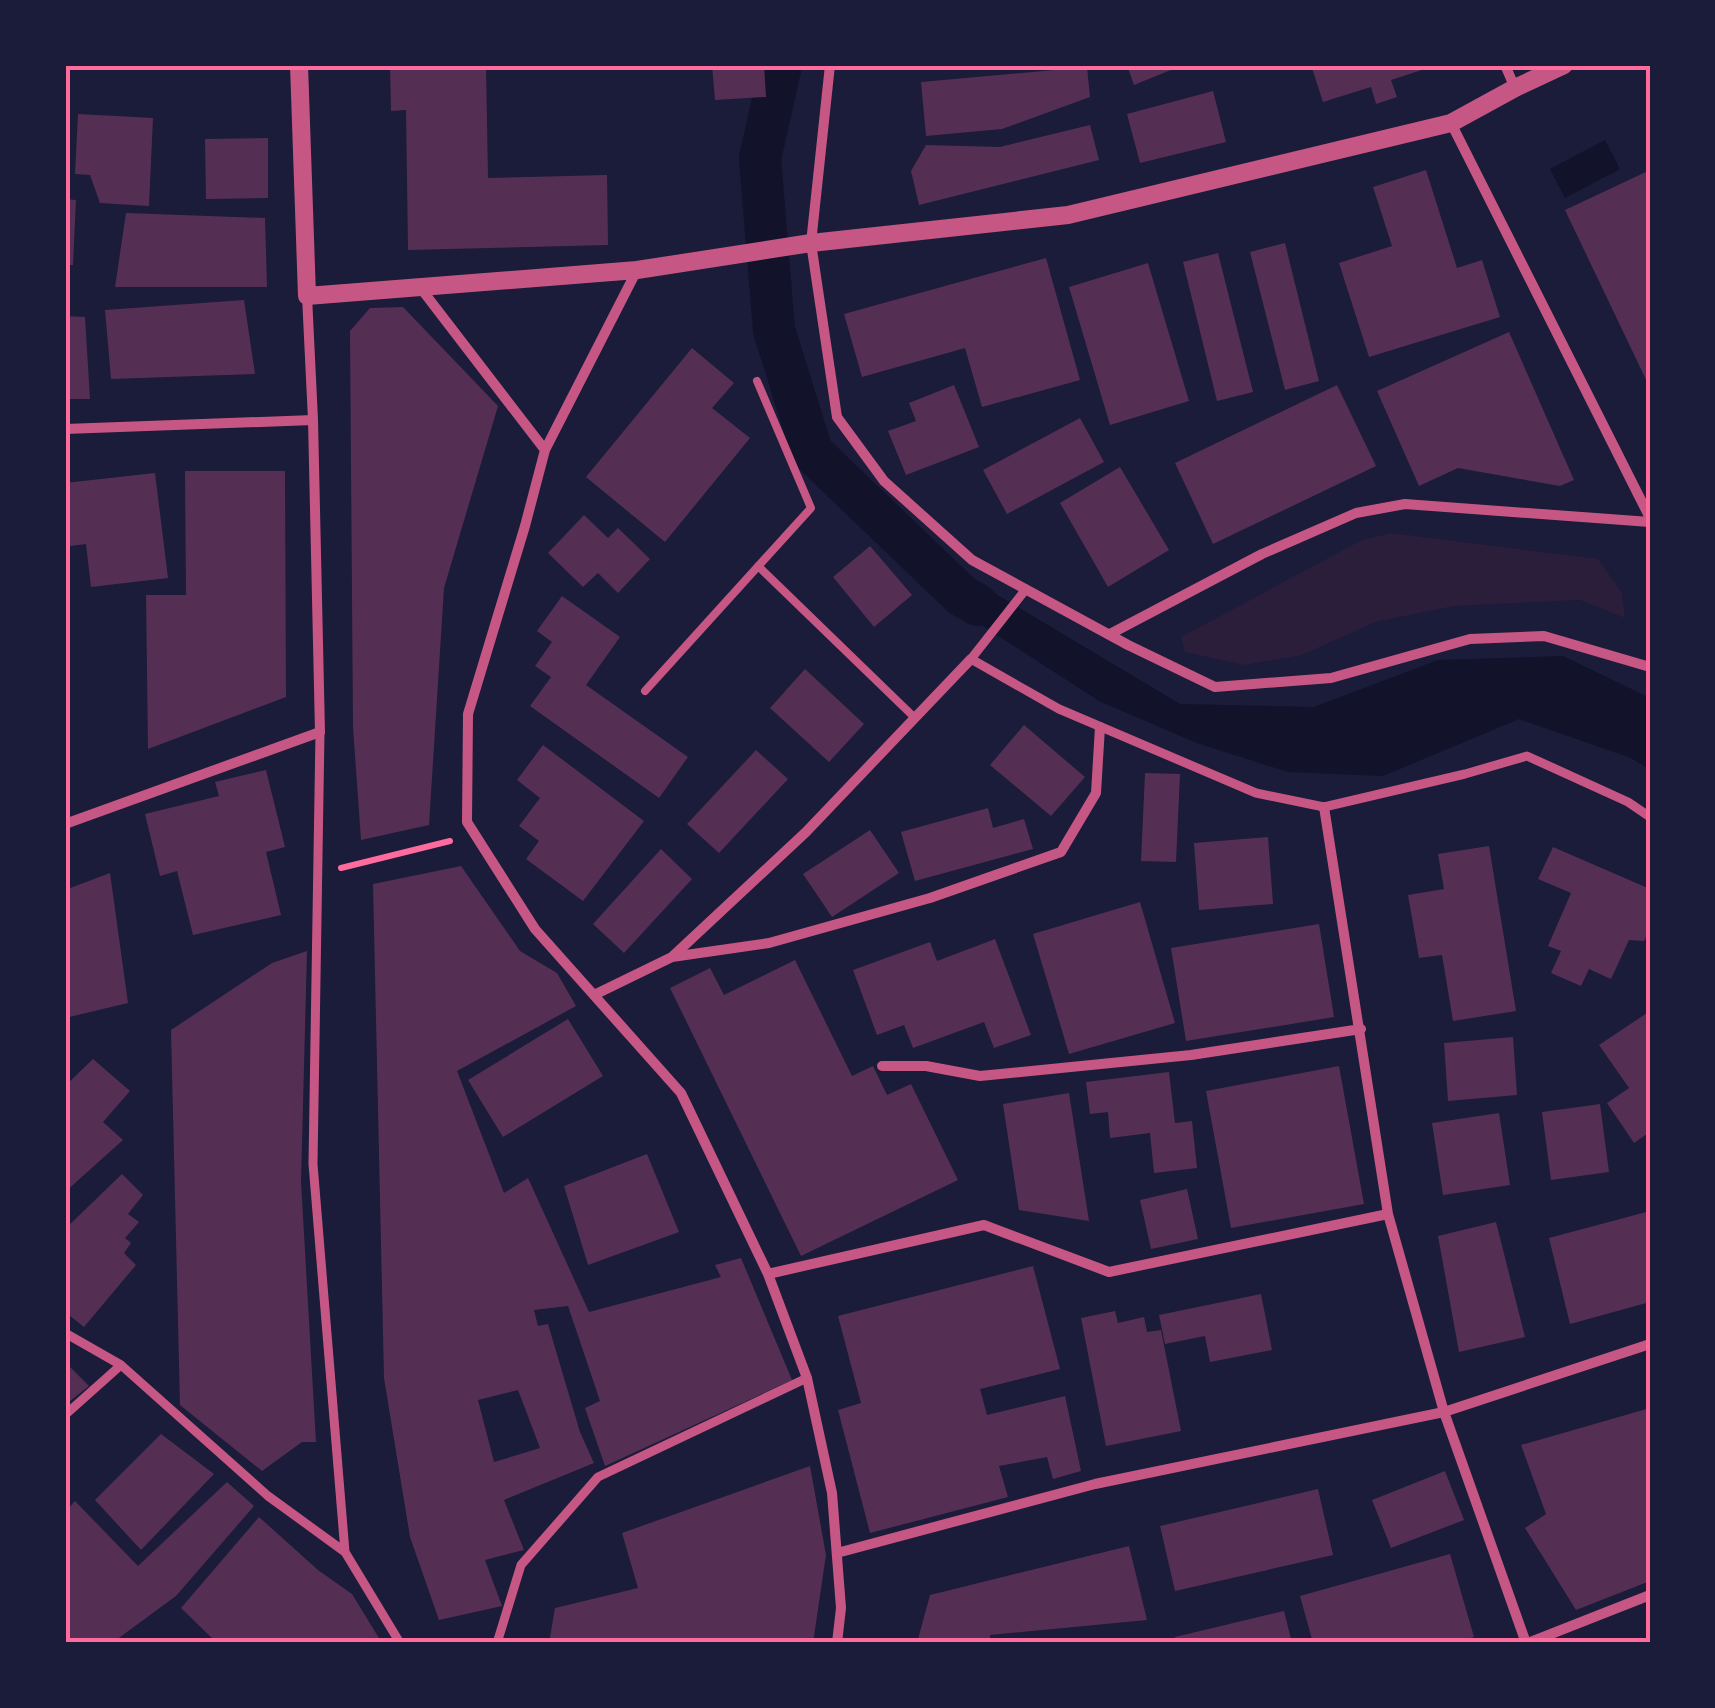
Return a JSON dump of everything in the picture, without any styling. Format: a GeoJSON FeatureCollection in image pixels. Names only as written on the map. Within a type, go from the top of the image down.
{"type":"FeatureCollection","features":[{"type":"Feature","properties":{"kind":"street"},"geometry":{"type":"LineString","coordinates":[[299,65],[314,420],[320,732],[313,1164],[345,1552]]}},
{"type":"Feature","properties":{"kind":"street"},"geometry":{"type":"LineString","coordinates":[[830,65],[811,243],[837,417],[884,481],[972,560],[1215,687],[1330,678],[1470,639],[1544,636],[1650,668]]}},
{"type":"Feature","properties":{"kind":"street"},"geometry":{"type":"LineString","coordinates":[[1505,65],[1515,88]]}},
{"type":"Feature","properties":{"kind":"street"},"geometry":{"type":"LineString","coordinates":[[307,296],[637,270],[811,243],[1068,215],[1451,123],[1564,65]]}},
{"type":"Feature","properties":{"kind":"street"},"geometry":{"type":"LineString","coordinates":[[1451,123],[1650,520]]}},
{"type":"Feature","properties":{"kind":"street"},"geometry":{"type":"LineString","coordinates":[[637,270],[546,450],[468,714],[467,822],[536,929],[681,1093],[768,1274],[807,1378],[832,1493],[841,1608],[837,1643]]}},
{"type":"Feature","properties":{"kind":"street"},"geometry":{"type":"LineString","coordinates":[[418,286],[546,450]]}},
{"type":"Feature","properties":{"kind":"street"},"geometry":{"type":"LineString","coordinates":[[65,429],[314,420]]}},
{"type":"Feature","properties":{"kind":"street"},"geometry":{"type":"LineString","coordinates":[[1110,634],[1262,554],[1356,513],[1405,504],[1650,520]]}},
{"type":"Feature","properties":{"kind":"street"},"geometry":{"type":"LineString","coordinates":[[594,995],[672,957],[806,832],[971,659],[1026,589]]}},
{"type":"Feature","properties":{"kind":"street"},"geometry":{"type":"LineString","coordinates":[[971,659],[1059,709],[1256,793],[1324,807],[1527,756],[1628,802],[1650,817]]}},
{"type":"Feature","properties":{"kind":"street"},"geometry":{"type":"LineString","coordinates":[[672,957],[769,943],[930,898],[1062,852],[1096,793],[1100,727]]}},
{"type":"Feature","properties":{"kind":"street"},"geometry":{"type":"LineString","coordinates":[[65,824],[320,732]]}},
{"type":"Feature","properties":{"kind":"street"},"geometry":{"type":"LineString","coordinates":[[1324,807],[1388,1214],[1444,1412],[1527,1643],[1650,1594]]}},
{"type":"Feature","properties":{"kind":"street"},"geometry":{"type":"LineString","coordinates":[[882,1066],[926,1066],[980,1076],[1191,1056],[1360,1029]]}},
{"type":"Feature","properties":{"kind":"street"},"geometry":{"type":"LineString","coordinates":[[768,1274],[984,1224],[1108,1272],[1388,1214]]}},
{"type":"Feature","properties":{"kind":"street"},"geometry":{"type":"LineString","coordinates":[[65,1333],[122,1365],[268,1496],[345,1552],[400,1643]]}},
{"type":"Feature","properties":{"kind":"street"},"geometry":{"type":"LineString","coordinates":[[837,1552],[1095,1484],[1444,1412],[1650,1344]]}},
{"type":"Feature","properties":{"kind":"street"},"geometry":{"type":"LineString","coordinates":[[65,1415],[122,1365]]}},
{"type":"Feature","properties":{"kind":"street"},"geometry":{"type":"LineString","coordinates":[[497,1643],[521,1565],[598,1476],[807,1378]]}},
{"type":"Feature","properties":{"kind":"lane"},"geometry":{"type":"LineString","coordinates":[[645,691],[811,508],[757,381]]}},
{"type":"Feature","properties":{"kind":"lane"},"geometry":{"type":"LineString","coordinates":[[758,566],[915,718]]}},
{"type":"Feature","properties":{"kind":"path"},"geometry":{"type":"LineString","coordinates":[[317,873],[476,835]]}},
{"type":"Feature","properties":{"kind":"shaded area"},"geometry":{"type":"Polygon","coordinates":[[[1605,140],[1620,169],[1565,198],[1550,169],[1605,140]]]}},
{"type":"Feature","properties":{"kind":"shaded area"},"geometry":{"type":"Polygon","coordinates":[[[1392,533],[1598,559],[1622,593],[1625,618],[1580,600],[1454,606],[1375,622],[1302,655],[1244,665],[1185,652],[1181,637],[1362,540],[1392,533]]]}},
{"type":"Feature","properties":{"kind":"shaded area"},"geometry":{"type":"Polygon","coordinates":[[[989,590],[1180,704],[1314,707],[1438,660],[1563,656],[1650,698],[1650,770],[1631,758],[1519,719],[1383,776],[1288,772],[1197,743],[1099,701],[980,624],[978,605],[989,590]]]}},
{"type":"Feature","properties":{"kind":"building"},"geometry":{"type":"Polygon","coordinates":[[[390,65],[486,65],[488,178],[607,175],[608,245],[408,250],[406,110],[391,111],[390,65]]]}},
{"type":"Feature","properties":{"kind":"building"},"geometry":{"type":"Polygon","coordinates":[[[712,65],[764,65],[766,97],[715,100],[712,65]]]}},
{"type":"Feature","properties":{"kind":"building"},"geometry":{"type":"Polygon","coordinates":[[[1127,65],[1183,65],[1134,85],[1127,65]]]}},
{"type":"Feature","properties":{"kind":"building"},"geometry":{"type":"Polygon","coordinates":[[[1311,65],[1423,65],[1425,69],[1391,80],[1397,97],[1376,104],[1371,87],[1323,102],[1311,65]]]}},
{"type":"Feature","properties":{"kind":"building"},"geometry":{"type":"Polygon","coordinates":[[[1087,67],[1090,97],[1002,129],[926,136],[921,82],[1087,67]]]}},
{"type":"Feature","properties":{"kind":"building"},"geometry":{"type":"Polygon","coordinates":[[[1213,91],[1226,142],[1140,163],[1127,114],[1213,91]]]}},
{"type":"Feature","properties":{"kind":"building"},"geometry":{"type":"Polygon","coordinates":[[[78,114],[153,118],[149,206],[100,203],[90,175],[75,174],[78,114]]]}},
{"type":"Feature","properties":{"kind":"building"},"geometry":{"type":"Polygon","coordinates":[[[1090,125],[1099,160],[919,205],[911,171],[926,145],[1000,147],[1090,125]]]}},
{"type":"Feature","properties":{"kind":"building"},"geometry":{"type":"Polygon","coordinates":[[[268,138],[268,198],[206,199],[205,139],[268,138]]]}},
{"type":"Feature","properties":{"kind":"building"},"geometry":{"type":"Polygon","coordinates":[[[1426,170],[1457,268],[1482,260],[1500,317],[1369,357],[1339,263],[1392,246],[1373,187],[1426,170]]]}},
{"type":"Feature","properties":{"kind":"building"},"geometry":{"type":"Polygon","coordinates":[[[1650,170],[1650,388],[1565,210],[1650,170]]]}},
{"type":"Feature","properties":{"kind":"building"},"geometry":{"type":"Polygon","coordinates":[[[65,199],[76,200],[73,265],[65,265],[65,199]]]}},
{"type":"Feature","properties":{"kind":"building"},"geometry":{"type":"Polygon","coordinates":[[[126,213],[265,218],[267,287],[115,287],[126,213]]]}},
{"type":"Feature","properties":{"kind":"building"},"geometry":{"type":"Polygon","coordinates":[[[1285,243],[1319,381],[1285,390],[1250,252],[1285,243]]]}},
{"type":"Feature","properties":{"kind":"building"},"geometry":{"type":"Polygon","coordinates":[[[1218,253],[1253,392],[1217,401],[1183,262],[1218,253]]]}},
{"type":"Feature","properties":{"kind":"building"},"geometry":{"type":"Polygon","coordinates":[[[1046,258],[1080,380],[982,407],[965,348],[862,377],[844,314],[1046,258]]]}},
{"type":"Feature","properties":{"kind":"building"},"geometry":{"type":"Polygon","coordinates":[[[1148,263],[1189,401],[1110,425],[1069,287],[1148,263]]]}},
{"type":"Feature","properties":{"kind":"building"},"geometry":{"type":"Polygon","coordinates":[[[244,300],[255,374],[111,379],[105,310],[244,300]]]}},
{"type":"Feature","properties":{"kind":"building"},"geometry":{"type":"Polygon","coordinates":[[[403,307],[498,406],[444,588],[429,825],[361,840],[353,727],[350,331],[370,308],[403,307]]]}},
{"type":"Feature","properties":{"kind":"building"},"geometry":{"type":"Polygon","coordinates":[[[65,316],[85,317],[90,399],[65,399],[65,316]]]}},
{"type":"Feature","properties":{"kind":"building"},"geometry":{"type":"Polygon","coordinates":[[[1509,332],[1574,480],[1560,486],[1458,468],[1419,486],[1377,391],[1509,332]]]}},
{"type":"Feature","properties":{"kind":"building"},"geometry":{"type":"Polygon","coordinates":[[[692,348],[734,383],[712,408],[750,438],[665,542],[586,477],[692,348]]]}},
{"type":"Feature","properties":{"kind":"building"},"geometry":{"type":"Polygon","coordinates":[[[954,385],[979,447],[906,475],[888,431],[916,421],[909,403],[954,385]]]}},
{"type":"Feature","properties":{"kind":"building"},"geometry":{"type":"Polygon","coordinates":[[[1337,385],[1376,466],[1213,544],[1175,463],[1337,385]]]}},
{"type":"Feature","properties":{"kind":"building"},"geometry":{"type":"Polygon","coordinates":[[[1080,418],[1104,462],[1007,514],[983,470],[1080,418]]]}},
{"type":"Feature","properties":{"kind":"building"},"geometry":{"type":"Polygon","coordinates":[[[1120,467],[1169,550],[1108,587],[1060,503],[1120,467]]]}},
{"type":"Feature","properties":{"kind":"building"},"geometry":{"type":"Polygon","coordinates":[[[185,471],[285,471],[286,697],[148,749],[146,595],[186,595],[185,471]]]}},
{"type":"Feature","properties":{"kind":"building"},"geometry":{"type":"Polygon","coordinates":[[[155,473],[168,578],[91,587],[86,544],[70,546],[65,483],[155,473]]]}},
{"type":"Feature","properties":{"kind":"building"},"geometry":{"type":"Polygon","coordinates":[[[584,515],[608,538],[618,528],[650,559],[618,593],[598,573],[583,587],[548,553],[584,515]]]}},
{"type":"Feature","properties":{"kind":"building"},"geometry":{"type":"Polygon","coordinates":[[[870,546],[912,595],[874,627],[833,577],[870,546]]]}},
{"type":"Feature","properties":{"kind":"building"},"geometry":{"type":"Polygon","coordinates":[[[562,596],[620,637],[586,685],[688,757],[659,798],[530,706],[551,677],[535,666],[552,642],[537,631],[562,596]]]}},
{"type":"Feature","properties":{"kind":"building"},"geometry":{"type":"Polygon","coordinates":[[[805,669],[864,724],[829,762],[770,708],[805,669]]]}},
{"type":"Feature","properties":{"kind":"building"},"geometry":{"type":"Polygon","coordinates":[[[1024,725],[1085,777],[1051,816],[990,765],[1024,725]]]}},
{"type":"Feature","properties":{"kind":"building"},"geometry":{"type":"Polygon","coordinates":[[[543,745],[644,821],[583,901],[526,859],[539,841],[519,826],[540,798],[517,780],[543,745]]]}},
{"type":"Feature","properties":{"kind":"building"},"geometry":{"type":"Polygon","coordinates":[[[756,750],[788,779],[719,853],[687,824],[756,750]]]}},
{"type":"Feature","properties":{"kind":"building"},"geometry":{"type":"Polygon","coordinates":[[[266,770],[285,847],[266,852],[281,915],[193,935],[177,871],[160,876],[145,814],[219,796],[215,782],[266,770]]]}},
{"type":"Feature","properties":{"kind":"building"},"geometry":{"type":"Polygon","coordinates":[[[1145,773],[1180,774],[1176,862],[1141,861],[1145,773]]]}},
{"type":"Feature","properties":{"kind":"building"},"geometry":{"type":"Polygon","coordinates":[[[988,808],[993,828],[1024,819],[1033,849],[915,881],[901,832],[988,808]]]}},
{"type":"Feature","properties":{"kind":"building"},"geometry":{"type":"Polygon","coordinates":[[[870,830],[899,873],[832,917],[803,874],[870,830]]]}},
{"type":"Feature","properties":{"kind":"building"},"geometry":{"type":"Polygon","coordinates":[[[1268,837],[1273,904],[1199,910],[1194,843],[1268,837]]]}},
{"type":"Feature","properties":{"kind":"building"},"geometry":{"type":"Polygon","coordinates":[[[1489,846],[1516,1011],[1453,1021],[1442,955],[1419,958],[1408,895],[1444,889],[1438,854],[1489,846]]]}},
{"type":"Feature","properties":{"kind":"building"},"geometry":{"type":"Polygon","coordinates":[[[1553,847],[1650,889],[1650,929],[1644,941],[1629,940],[1611,979],[1589,969],[1581,986],[1551,973],[1561,951],[1548,946],[1571,893],[1538,879],[1553,847]]]}},
{"type":"Feature","properties":{"kind":"building"},"geometry":{"type":"Polygon","coordinates":[[[661,849],[692,879],[624,953],[593,924],[661,849]]]}},
{"type":"Feature","properties":{"kind":"building"},"geometry":{"type":"Polygon","coordinates":[[[461,866],[520,951],[557,973],[576,1006],[457,1071],[504,1193],[528,1178],[589,1312],[721,1277],[715,1265],[741,1258],[792,1380],[605,1466],[585,1408],[600,1401],[568,1306],[534,1310],[538,1326],[548,1324],[580,1432],[594,1463],[504,1500],[524,1550],[485,1560],[502,1606],[439,1620],[410,1537],[384,1378],[373,884],[461,866]],[[518,1390],[478,1400],[494,1462],[540,1448],[518,1390]]]}},
{"type":"Feature","properties":{"kind":"building"},"geometry":{"type":"Polygon","coordinates":[[[110,873],[128,1003],[65,1018],[65,890],[110,873]]]}},
{"type":"Feature","properties":{"kind":"building"},"geometry":{"type":"Polygon","coordinates":[[[1140,902],[1175,1023],[1069,1054],[1033,934],[1140,902]]]}},
{"type":"Feature","properties":{"kind":"building"},"geometry":{"type":"Polygon","coordinates":[[[1319,924],[1334,1017],[1186,1041],[1171,948],[1319,924]]]}},
{"type":"Feature","properties":{"kind":"building"},"geometry":{"type":"Polygon","coordinates":[[[995,939],[1031,1035],[994,1048],[984,1022],[913,1048],[904,1025],[877,1035],[853,970],[930,942],[937,961],[995,939]]]}},
{"type":"Feature","properties":{"kind":"building"},"geometry":{"type":"Polygon","coordinates":[[[307,951],[301,1182],[316,1442],[302,1442],[262,1471],[180,1405],[171,1030],[272,963],[307,951]]]}},
{"type":"Feature","properties":{"kind":"building"},"geometry":{"type":"Polygon","coordinates":[[[795,960],[852,1076],[873,1066],[887,1095],[911,1084],[958,1180],[801,1256],[670,988],[710,968],[724,995],[795,960]]]}},
{"type":"Feature","properties":{"kind":"building"},"geometry":{"type":"Polygon","coordinates":[[[1650,1011],[1650,1132],[1634,1143],[1607,1103],[1629,1088],[1599,1045],[1650,1011]]]}},
{"type":"Feature","properties":{"kind":"building"},"geometry":{"type":"Polygon","coordinates":[[[568,1019],[603,1076],[503,1137],[468,1080],[568,1019]]]}},
{"type":"Feature","properties":{"kind":"building"},"geometry":{"type":"Polygon","coordinates":[[[1513,1037],[1517,1095],[1448,1101],[1444,1043],[1513,1037]]]}},
{"type":"Feature","properties":{"kind":"building"},"geometry":{"type":"Polygon","coordinates":[[[93,1059],[130,1091],[103,1122],[123,1140],[65,1192],[65,1086],[93,1059]]]}},
{"type":"Feature","properties":{"kind":"building"},"geometry":{"type":"Polygon","coordinates":[[[1339,1066],[1364,1204],[1231,1228],[1206,1091],[1339,1066]]]}},
{"type":"Feature","properties":{"kind":"building"},"geometry":{"type":"Polygon","coordinates":[[[1169,1072],[1175,1123],[1192,1121],[1197,1168],[1154,1173],[1150,1133],[1110,1138],[1108,1112],[1090,1114],[1086,1082],[1169,1072]]]}},
{"type":"Feature","properties":{"kind":"building"},"geometry":{"type":"Polygon","coordinates":[[[1069,1093],[1089,1221],[1019,1210],[1003,1104],[1069,1093]]]}},
{"type":"Feature","properties":{"kind":"building"},"geometry":{"type":"Polygon","coordinates":[[[1600,1104],[1609,1172],[1551,1180],[1542,1112],[1600,1104]]]}},
{"type":"Feature","properties":{"kind":"building"},"geometry":{"type":"Polygon","coordinates":[[[1499,1113],[1510,1185],[1443,1195],[1432,1123],[1499,1113]]]}},
{"type":"Feature","properties":{"kind":"building"},"geometry":{"type":"Polygon","coordinates":[[[647,1154],[679,1232],[588,1265],[564,1186],[647,1154]]]}},
{"type":"Feature","properties":{"kind":"building"},"geometry":{"type":"Polygon","coordinates":[[[122,1174],[143,1195],[128,1214],[139,1222],[125,1238],[131,1243],[124,1253],[136,1265],[84,1327],[65,1312],[65,1229],[122,1174]]]}},
{"type":"Feature","properties":{"kind":"building"},"geometry":{"type":"Polygon","coordinates":[[[1187,1189],[1198,1239],[1151,1249],[1140,1200],[1187,1189]]]}},
{"type":"Feature","properties":{"kind":"building"},"geometry":{"type":"Polygon","coordinates":[[[1650,1211],[1650,1302],[1570,1324],[1549,1238],[1650,1211]]]}},
{"type":"Feature","properties":{"kind":"building"},"geometry":{"type":"Polygon","coordinates":[[[1496,1222],[1525,1337],[1459,1352],[1438,1236],[1496,1222]]]}},
{"type":"Feature","properties":{"kind":"building"},"geometry":{"type":"Polygon","coordinates":[[[1033,1266],[1060,1369],[980,1389],[987,1415],[1065,1396],[1081,1471],[1053,1479],[1047,1457],[999,1466],[1008,1497],[870,1533],[838,1410],[861,1403],[838,1316],[1033,1266]]]}},
{"type":"Feature","properties":{"kind":"building"},"geometry":{"type":"Polygon","coordinates":[[[1261,1294],[1272,1350],[1210,1362],[1205,1336],[1165,1344],[1159,1315],[1261,1294]]]}},
{"type":"Feature","properties":{"kind":"building"},"geometry":{"type":"Polygon","coordinates":[[[1115,1311],[1118,1323],[1144,1317],[1147,1332],[1161,1330],[1181,1431],[1106,1446],[1081,1318],[1115,1311]]]}},
{"type":"Feature","properties":{"kind":"building"},"geometry":{"type":"Polygon","coordinates":[[[65,1362],[89,1386],[65,1405],[65,1362]]]}},
{"type":"Feature","properties":{"kind":"building"},"geometry":{"type":"Polygon","coordinates":[[[1650,1408],[1650,1581],[1576,1610],[1525,1528],[1546,1514],[1521,1445],[1650,1408]]]}},
{"type":"Feature","properties":{"kind":"building"},"geometry":{"type":"Polygon","coordinates":[[[161,1434],[214,1474],[141,1550],[95,1500],[161,1434]]]}},
{"type":"Feature","properties":{"kind":"building"},"geometry":{"type":"Polygon","coordinates":[[[810,1466],[826,1555],[813,1643],[549,1643],[555,1608],[638,1588],[622,1533],[810,1466]]]}},
{"type":"Feature","properties":{"kind":"building"},"geometry":{"type":"Polygon","coordinates":[[[1445,1471],[1464,1520],[1391,1548],[1372,1500],[1445,1471]]]}},
{"type":"Feature","properties":{"kind":"building"},"geometry":{"type":"Polygon","coordinates":[[[227,1482],[254,1506],[176,1596],[112,1643],[65,1643],[65,1624],[70,1617],[65,1612],[65,1512],[75,1501],[138,1566],[227,1482]]]}},
{"type":"Feature","properties":{"kind":"building"},"geometry":{"type":"Polygon","coordinates":[[[1318,1489],[1333,1555],[1175,1591],[1160,1526],[1318,1489]]]}},
{"type":"Feature","properties":{"kind":"building"},"geometry":{"type":"Polygon","coordinates":[[[259,1517],[318,1570],[352,1594],[382,1643],[217,1643],[181,1608],[259,1517]]]}},
{"type":"Feature","properties":{"kind":"building"},"geometry":{"type":"Polygon","coordinates":[[[1129,1546],[1147,1620],[990,1635],[990,1643],[917,1643],[930,1595],[1129,1546]]]}},
{"type":"Feature","properties":{"kind":"building"},"geometry":{"type":"Polygon","coordinates":[[[1450,1554],[1474,1637],[1452,1643],[1313,1643],[1300,1596],[1450,1554]]]}},
{"type":"Feature","properties":{"kind":"building"},"geometry":{"type":"Polygon","coordinates":[[[1284,1611],[1292,1643],[1176,1643],[1175,1637],[1284,1611]]]}},
{"type":"Feature","properties":{"kind":"waterway"},"geometry":{"type":"LineString","coordinates":[[781,65],[760,158],[774,330],[812,452],[962,596],[978,605]]}}]}
